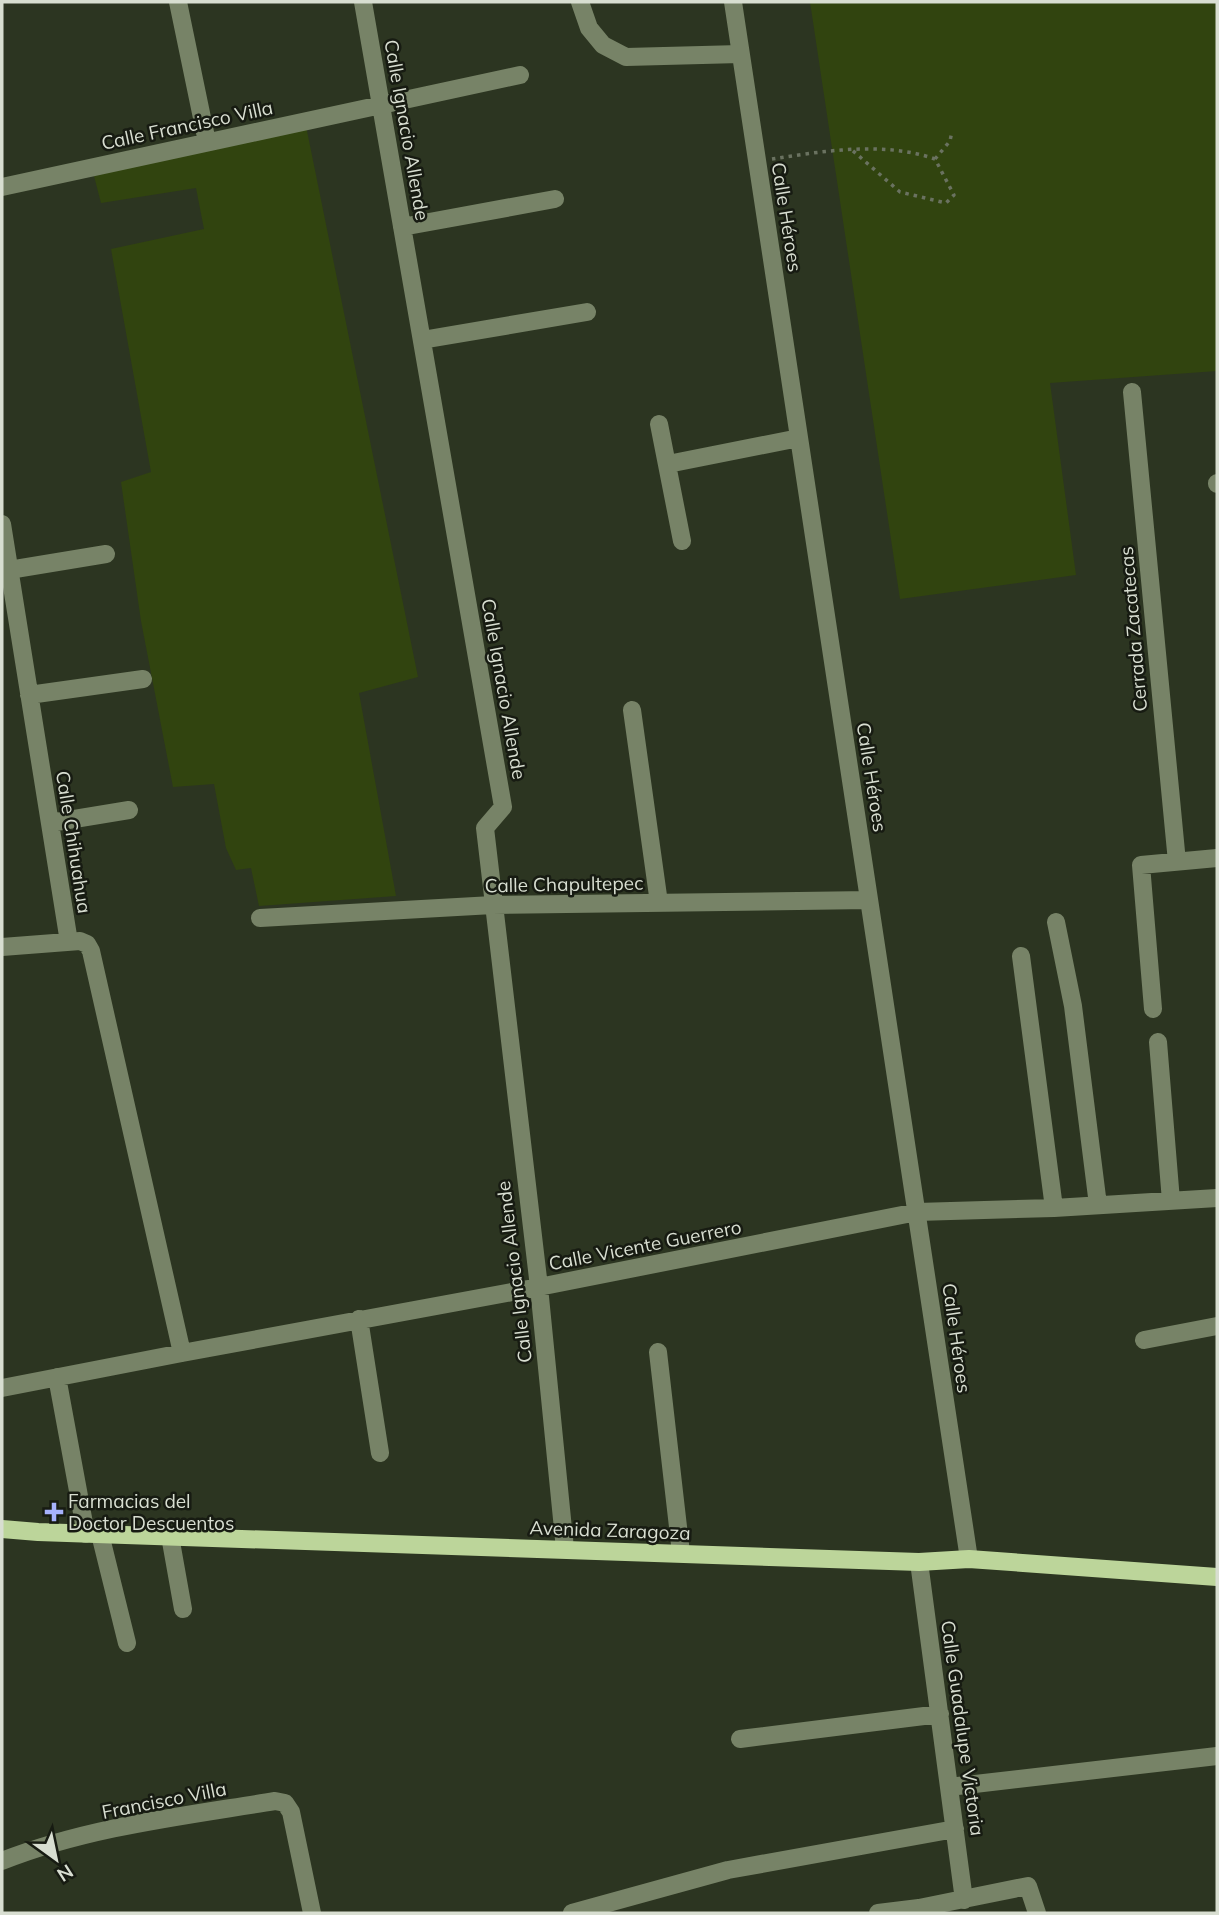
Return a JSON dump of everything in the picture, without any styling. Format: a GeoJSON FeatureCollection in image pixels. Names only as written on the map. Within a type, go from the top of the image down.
{"type":"FeatureCollection","features":[{"type":"Feature","properties":{"kind":"main road","name":"Avenida Zaragoza"},"geometry":{"type":"LineString","coordinates":[[2,1529],[919,1562],[969,1559],[1217,1577]]}},
{"type":"Feature","properties":{"kind":"street"},"geometry":{"type":"LineString","coordinates":[[178,2],[206,142]]}},
{"type":"Feature","properties":{"kind":"street","name":"Calle Ignacio Allende"},"geometry":{"type":"LineString","coordinates":[[363,2],[503,807],[485,828],[539,1287],[565,1549]]}},
{"type":"Feature","properties":{"kind":"street"},"geometry":{"type":"LineString","coordinates":[[580,2],[589,28],[596,37],[603,45],[626,57],[740,54]]}},
{"type":"Feature","properties":{"kind":"street","name":"Calle Héroes"},"geometry":{"type":"LineString","coordinates":[[733,2],[969,1559]]}},
{"type":"Feature","properties":{"kind":"street","name":"Calle Francisco Villa"},"geometry":{"type":"LineString","coordinates":[[2,187],[520,75]]}},
{"type":"Feature","properties":{"kind":"street"},"geometry":{"type":"LineString","coordinates":[[402,227],[555,199]]}},
{"type":"Feature","properties":{"kind":"street"},"geometry":{"type":"LineString","coordinates":[[422,340],[587,312]]}},
{"type":"Feature","properties":{"kind":"street","name":"Cerrada Zacatecas"},"geometry":{"type":"LineString","coordinates":[[1132,392],[1177,862]]}},
{"type":"Feature","properties":{"kind":"street"},"geometry":{"type":"LineString","coordinates":[[659,424],[682,541]]}},
{"type":"Feature","properties":{"kind":"street"},"geometry":{"type":"LineString","coordinates":[[668,464],[799,438]]}},
{"type":"Feature","properties":{"kind":"street","name":"Calle Chihuahua"},"geometry":{"type":"LineString","coordinates":[[2,524],[69,942],[80,941],[87,944],[91,951],[181,1353]]}},
{"type":"Feature","properties":{"kind":"street"},"geometry":{"type":"LineString","coordinates":[[9,570],[106,554]]}},
{"type":"Feature","properties":{"kind":"street"},"geometry":{"type":"LineString","coordinates":[[29,695],[143,678]]}},
{"type":"Feature","properties":{"kind":"street"},"geometry":{"type":"LineString","coordinates":[[632,710],[659,903]]}},
{"type":"Feature","properties":{"kind":"street"},"geometry":{"type":"LineString","coordinates":[[50,823],[129,810]]}},
{"type":"Feature","properties":{"kind":"street"},"geometry":{"type":"LineString","coordinates":[[1153,1009],[1141,865],[1217,858]]}},
{"type":"Feature","properties":{"kind":"street","name":"Calle Chapultepec"},"geometry":{"type":"LineString","coordinates":[[260,918],[493,905],[869,900]]}},
{"type":"Feature","properties":{"kind":"street"},"geometry":{"type":"LineString","coordinates":[[1056,922],[1073,1006],[1098,1205]]}},
{"type":"Feature","properties":{"kind":"street"},"geometry":{"type":"LineString","coordinates":[[2,947],[69,942]]}},
{"type":"Feature","properties":{"kind":"street"},"geometry":{"type":"LineString","coordinates":[[1021,956],[1054,1208]]}},
{"type":"Feature","properties":{"kind":"street"},"geometry":{"type":"LineString","coordinates":[[1158,1042],[1171,1201]]}},
{"type":"Feature","properties":{"kind":"street","name":"Calle Vicente Guerrero"},"geometry":{"type":"LineString","coordinates":[[2,1388],[539,1287],[917,1212],[1054,1208],[1217,1198]]}},
{"type":"Feature","properties":{"kind":"street"},"geometry":{"type":"LineString","coordinates":[[359,1319],[380,1453]]}},
{"type":"Feature","properties":{"kind":"street"},"geometry":{"type":"LineString","coordinates":[[1144,1340],[1217,1326]]}},
{"type":"Feature","properties":{"kind":"street"},"geometry":{"type":"LineString","coordinates":[[658,1353],[681,1553]]}},
{"type":"Feature","properties":{"kind":"street"},"geometry":{"type":"LineString","coordinates":[[57,1377],[93,1534],[127,1643]]}},
{"type":"Feature","properties":{"kind":"street"},"geometry":{"type":"LineString","coordinates":[[170,1536],[183,1609]]}},
{"type":"Feature","properties":{"kind":"street","name":"Calle Guadalupe Victoria"},"geometry":{"type":"LineString","coordinates":[[919,1562],[964,1900]]}},
{"type":"Feature","properties":{"kind":"street"},"geometry":{"type":"LineString","coordinates":[[740,1739],[940,1714]]}},
{"type":"Feature","properties":{"kind":"street"},"geometry":{"type":"LineString","coordinates":[[949,1787],[1217,1756]]}},
{"type":"Feature","properties":{"kind":"street","name":"Francisco Villa"},"geometry":{"type":"LineString","coordinates":[[2,1861],[43,1845],[186,1815],[275,1801],[285,1803],[291,1812],[312,1913]]}},
{"type":"Feature","properties":{"kind":"street"},"geometry":{"type":"LineString","coordinates":[[572,1913],[728,1870],[955,1829]]}},
{"type":"Feature","properties":{"kind":"street"},"geometry":{"type":"LineString","coordinates":[[878,1913],[920,1911],[1028,1886],[1037,1913]]}},
{"type":"Feature","properties":{"kind":"path"},"geometry":{"type":"LineString","coordinates":[[935,159],[950,141],[952,131]]}},
{"type":"Feature","properties":{"kind":"path"},"geometry":{"type":"LineString","coordinates":[[757,162],[852,150],[912,151],[935,159],[954,195],[946,203],[900,192],[852,150]]}},
{"type":"Feature","properties":{"kind":"green space"},"geometry":{"type":"Polygon","coordinates":[[[810,2],[1217,2],[1217,371],[1050,383],[1076,575],[900,599],[810,2]]]}},
{"type":"Feature","properties":{"kind":"green space"},"geometry":{"type":"Polygon","coordinates":[[[306,126],[418,677],[359,693],[396,896],[259,906],[251,868],[236,870],[226,848],[214,784],[173,787],[141,621],[121,482],[151,472],[111,249],[204,229],[196,188],[101,203],[94,176],[306,126]]]}},
{"type":"Feature","properties":{"kind":"place","name":"Farmacias del Doctor Descuentos"},"geometry":{"type":"Point","coordinates":[54,1512]}}]}
